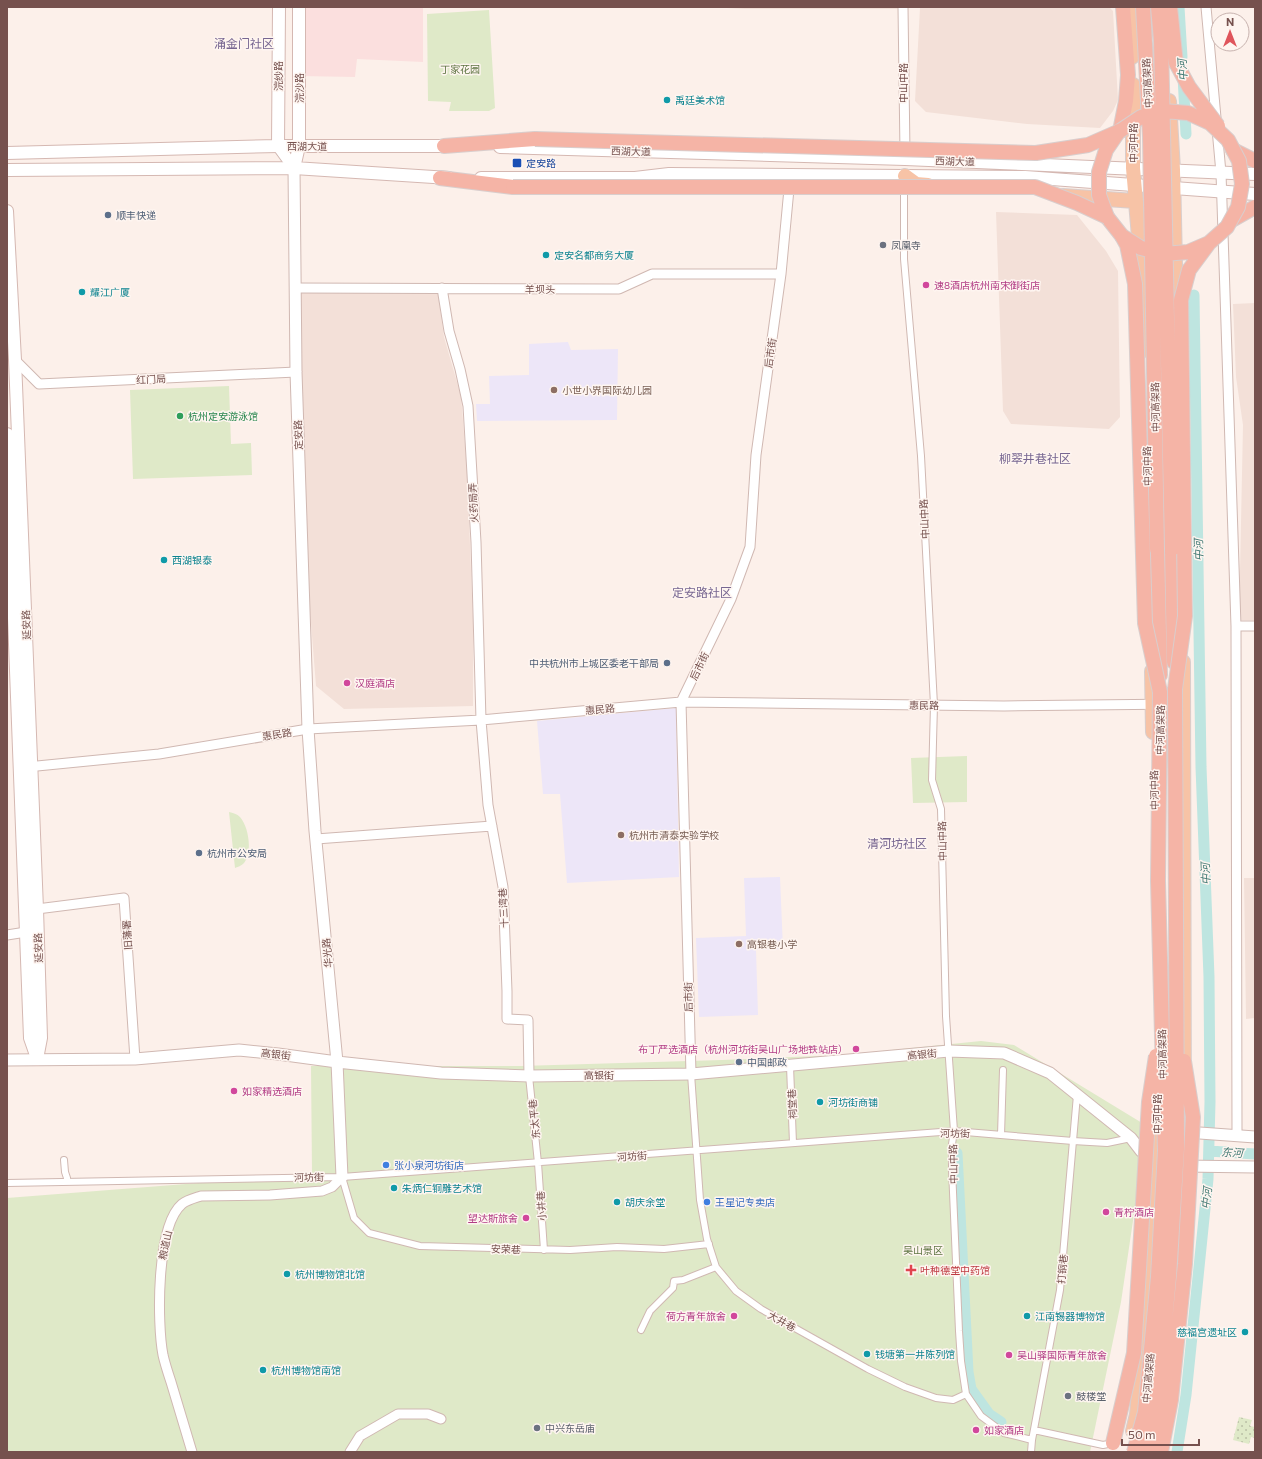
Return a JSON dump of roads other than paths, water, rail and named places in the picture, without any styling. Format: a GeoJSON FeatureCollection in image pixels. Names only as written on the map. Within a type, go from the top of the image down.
{"type":"FeatureCollection","features":[{"type":"Feature","properties":{"kind":"highway"},"geometry":{"type":"LineString","coordinates":[[1123,7],[1128,75],[1126,101],[1120,131],[1106,150],[1099,172],[1099,195],[1107,217],[1127,245],[1135,284],[1145,623],[1160,692]]}},
{"type":"Feature","properties":{"kind":"highway","name":"中河高架路"},"geometry":{"type":"LineString","coordinates":[[1134,1452],[1145,1412],[1158,1277],[1165,1151],[1158,881],[1160,692],[1150,137],[1143,7]]}},
{"type":"Feature","properties":{"kind":"highway","name":"中河高架路"},"geometry":{"type":"LineString","coordinates":[[1148,1452],[1157,1413],[1169,1277],[1177,1149],[1175,689],[1161,47],[1158,7]]}},
{"type":"Feature","properties":{"kind":"highway"},"geometry":{"type":"LineString","coordinates":[[1170,7],[1176,63],[1189,87],[1230,145],[1238,161],[1242,184],[1238,207],[1230,221],[1226,227],[1209,243],[1189,270],[1182,300],[1185,616],[1175,689]]}},
{"type":"Feature","properties":{"kind":"highway"},"geometry":{"type":"LineString","coordinates":[[444,146],[535,139],[1036,152],[1088,145],[1120,131],[1141,117],[1164,111],[1188,113],[1210,123],[1230,145],[1255,161]]}},
{"type":"Feature","properties":{"kind":"highway"},"geometry":{"type":"LineString","coordinates":[[440,178],[513,187],[1035,187],[1077,203],[1107,217]]}},
{"type":"Feature","properties":{"kind":"highway"},"geometry":{"type":"LineString","coordinates":[[1230,221],[1255,207]]}},
{"type":"Feature","properties":{"kind":"highway"},"geometry":{"type":"LineString","coordinates":[[1122,236],[1141,248],[1164,254],[1188,252],[1209,243]]}},
{"type":"Feature","properties":{"kind":"highway"},"geometry":{"type":"LineString","coordinates":[[1113,1448],[1134,1353],[1149,1102],[1162,1020]]}},
{"type":"Feature","properties":{"kind":"highway"},"geometry":{"type":"LineString","coordinates":[[1161,1452],[1171,1400],[1184,1272],[1193,1117],[1177,1020]]}},
{"type":"Feature","properties":{"kind":"main road","name":"浣纱路"},"geometry":{"type":"LineString","coordinates":[[278,146],[279,7]]}},
{"type":"Feature","properties":{"kind":"main road","name":"浣沙路"},"geometry":{"type":"LineString","coordinates":[[294,168],[299,146],[299,7]]}},
{"type":"Feature","properties":{"kind":"main road","name":"中河中路"},"geometry":{"type":"LineString","coordinates":[[1128,1452],[1138,1406],[1149,1276],[1157,1133],[1153,704],[1142,271],[1133,168],[1132,7]]}},
{"type":"Feature","properties":{"kind":"main road"},"geometry":{"type":"LineString","coordinates":[[1153,1452],[1163,1410],[1172,1317],[1190,1166],[1184,1132],[1183,704],[1177,487],[1176,274],[1173,170],[1163,7]]}},
{"type":"Feature","properties":{"kind":"main road","name":"西湖大道"},"geometry":{"type":"LineString","coordinates":[[7,153],[278,146],[444,146],[905,159],[1255,174]]}},
{"type":"Feature","properties":{"kind":"main road"},"geometry":{"type":"LineString","coordinates":[[7,170],[294,168],[440,178],[635,178],[669,174],[1025,177],[1255,194]]}},
{"type":"Feature","properties":{"kind":"main road"},"geometry":{"type":"LineString","coordinates":[[905,176],[916,184],[1135,201]]}},
{"type":"Feature","properties":{"kind":"main road","name":"延安路"},"geometry":{"type":"LineString","coordinates":[[7,211],[15,360],[16,623]]}},
{"type":"Feature","properties":{"kind":"main road","name":"延安路"},"geometry":{"type":"LineString","coordinates":[[7,434],[16,623],[37,909],[41,1038],[37,1060]]}},
{"type":"Feature","properties":{"kind":"main road","name":"延安路"},"geometry":{"type":"LineString","coordinates":[[26,767],[26,932],[30,1038],[37,1060]]}},
{"type":"Feature","properties":{"kind":"street","name":"中山中路"},"geometry":{"type":"LineString","coordinates":[[903,7],[905,159]]}},
{"type":"Feature","properties":{"kind":"street"},"geometry":{"type":"LineString","coordinates":[[1206,7],[1222,172],[1236,626],[1234,1135]]}},
{"type":"Feature","properties":{"kind":"street"},"geometry":{"type":"LineString","coordinates":[[278,146],[294,168]]}},
{"type":"Feature","properties":{"kind":"street","name":"定安路"},"geometry":{"type":"LineString","coordinates":[[294,168],[296,372],[308,729]]}},
{"type":"Feature","properties":{"kind":"street","name":"后市街"},"geometry":{"type":"LineString","coordinates":[[696,1151],[691,1074],[681,702],[731,599],[750,547],[756,455],[781,274],[789,189]]}},
{"type":"Feature","properties":{"kind":"street","name":"中山中路"},"geometry":{"type":"LineString","coordinates":[[904,194],[904,259],[921,456],[934,705],[932,780],[941,809],[946,1016],[950,1051],[954,1131],[952,1144],[961,1361],[966,1394],[981,1416],[1004,1433],[1032,1440]]}},
{"type":"Feature","properties":{"kind":"street","name":"羊坝头"},"geometry":{"type":"LineString","coordinates":[[295,288],[619,289],[652,274],[781,274]]}},
{"type":"Feature","properties":{"kind":"street","name":"火药局弄"},"geometry":{"type":"LineString","coordinates":[[442,288],[449,331],[460,369],[468,406],[476,542],[481,720]]}},
{"type":"Feature","properties":{"kind":"street","name":"红门局"},"geometry":{"type":"LineString","coordinates":[[15,360],[40,384],[296,372]]}},
{"type":"Feature","properties":{"kind":"street"},"geometry":{"type":"LineString","coordinates":[[1236,626],[1255,626]]}},
{"type":"Feature","properties":{"kind":"street","name":"惠民路"},"geometry":{"type":"LineString","coordinates":[[26,767],[159,754],[308,729],[481,720],[681,702],[934,705],[1183,704]]}},
{"type":"Feature","properties":{"kind":"street","name":"十三湾巷"},"geometry":{"type":"LineString","coordinates":[[481,720],[488,805],[503,886],[507,991],[506,1019],[528,1020],[529,1076]]}},
{"type":"Feature","properties":{"kind":"street","name":"华光路"},"geometry":{"type":"LineString","coordinates":[[308,729],[316,839],[337,1062],[342,1177]]}},
{"type":"Feature","properties":{"kind":"street"},"geometry":{"type":"LineString","coordinates":[[316,839],[492,826]]}},
{"type":"Feature","properties":{"kind":"street","name":"旧藩署"},"geometry":{"type":"LineString","coordinates":[[37,909],[124,898],[135,1059]]}},
{"type":"Feature","properties":{"kind":"street"},"geometry":{"type":"LineString","coordinates":[[7,935],[26,932]]}},
{"type":"Feature","properties":{"kind":"street","name":"高银街"},"geometry":{"type":"LineString","coordinates":[[7,1060],[135,1059],[239,1050],[441,1073],[529,1076],[691,1074],[950,1051],[1004,1053],[1050,1074],[1131,1138],[1140,1151],[1156,1160]]}},
{"type":"Feature","properties":{"kind":"street","name":"祠堂巷"},"geometry":{"type":"LineString","coordinates":[[790,1066],[793,1143]]}},
{"type":"Feature","properties":{"kind":"street"},"geometry":{"type":"LineString","coordinates":[[1001,1135],[1002,1070]]}},
{"type":"Feature","properties":{"kind":"street","name":"东太平巷"},"geometry":{"type":"LineString","coordinates":[[529,1076],[538,1163]]}},
{"type":"Feature","properties":{"kind":"street","name":"打铜巷"},"geometry":{"type":"LineString","coordinates":[[1032,1440],[1060,1290],[1077,1095]]}},
{"type":"Feature","properties":{"kind":"street","name":"河坊街"},"geometry":{"type":"LineString","coordinates":[[7,1183],[342,1177],[954,1131],[1107,1143],[1157,1133],[1184,1132],[1255,1137]]}},
{"type":"Feature","properties":{"kind":"street","name":"大井巷"},"geometry":{"type":"LineString","coordinates":[[696,1151],[700,1200],[707,1239],[716,1267],[736,1291],[761,1309],[868,1369],[905,1387],[936,1398],[953,1400],[966,1394]]}},
{"type":"Feature","properties":{"kind":"street"},"geometry":{"type":"LineString","coordinates":[[64,1160],[67,1178]]}},
{"type":"Feature","properties":{"kind":"street"},"geometry":{"type":"LineString","coordinates":[[1156,1160],[1190,1166],[1255,1167]]}},
{"type":"Feature","properties":{"kind":"street","name":"小井巷"},"geometry":{"type":"LineString","coordinates":[[538,1163],[544,1250]]}},
{"type":"Feature","properties":{"kind":"street","name":"安荣巷"},"geometry":{"type":"LineString","coordinates":[[342,1177],[354,1218],[369,1233],[420,1246],[570,1250],[617,1247],[664,1249],[709,1244]]}},
{"type":"Feature","properties":{"kind":"street","name":"粮道山"},"geometry":{"type":"LineString","coordinates":[[192,1452],[163,1355],[159,1303],[162,1257],[174,1213],[182,1204],[201,1196],[270,1195],[322,1191],[332,1187],[342,1177]]}},
{"type":"Feature","properties":{"kind":"street"},"geometry":{"type":"LineString","coordinates":[[641,1330],[650,1312],[673,1288],[674,1281],[683,1280],[716,1267]]}},
{"type":"Feature","properties":{"kind":"street"},"geometry":{"type":"LineString","coordinates":[[350,1452],[360,1436],[398,1414],[428,1414],[441,1419]]}},
{"type":"Feature","properties":{"kind":"street"},"geometry":{"type":"LineString","coordinates":[[1034,1430],[1113,1448]]}},
{"type":"Feature","properties":{"kind":"street"},"geometry":{"type":"LineString","coordinates":[[1030,1452],[1032,1440]]}},
{"type":"Feature","properties":{"kind":"waterway","name":"中河"},"geometry":{"type":"LineString","coordinates":[[1179,7],[1182,57]]}},
{"type":"Feature","properties":{"kind":"waterway","name":"中河"},"geometry":{"type":"LineString","coordinates":[[1183,76],[1186,134]]}},
{"type":"Feature","properties":{"kind":"waterway","name":"中河"},"geometry":{"type":"LineString","coordinates":[[1177,1452],[1186,1395],[1208,1179],[1210,1102],[1209,977],[1201,767],[1194,295]]}},
{"type":"Feature","properties":{"kind":"waterway","name":"东河"},"geometry":{"type":"LineString","coordinates":[[1209,1151],[1255,1154]]}},
{"type":"Feature","properties":{"kind":"waterway"},"geometry":{"type":"LineString","coordinates":[[957,1153],[968,1372],[971,1389],[989,1414],[1001,1422]]}},
{"type":"Feature","properties":{"kind":"place","name":"禹廷美术馆"},"geometry":{"type":"Point","coordinates":[667,100]}},
{"type":"Feature","properties":{"kind":"place","name":"定安路"},"geometry":{"type":"Point","coordinates":[517,163]}},
{"type":"Feature","properties":{"kind":"place","name":"顺丰快递"},"geometry":{"type":"Point","coordinates":[108,215]}},
{"type":"Feature","properties":{"kind":"place","name":"凤凰寺"},"geometry":{"type":"Point","coordinates":[883,245]}},
{"type":"Feature","properties":{"kind":"place","name":"定安名都商务大厦"},"geometry":{"type":"Point","coordinates":[546,255]}},
{"type":"Feature","properties":{"kind":"place","name":"速8酒店杭州南宋御街店"},"geometry":{"type":"Point","coordinates":[926,285]}},
{"type":"Feature","properties":{"kind":"place","name":"耀江广厦"},"geometry":{"type":"Point","coordinates":[82,292]}},
{"type":"Feature","properties":{"kind":"place","name":"小世小界国际幼儿园"},"geometry":{"type":"Point","coordinates":[554,390]}},
{"type":"Feature","properties":{"kind":"place","name":"杭州定安游泳馆"},"geometry":{"type":"Point","coordinates":[180,416]}},
{"type":"Feature","properties":{"kind":"place","name":"西湖银泰"},"geometry":{"type":"Point","coordinates":[164,560]}},
{"type":"Feature","properties":{"kind":"place","name":"中共杭州市上城区委老干部局"},"geometry":{"type":"Point","coordinates":[667,663]}},
{"type":"Feature","properties":{"kind":"place","name":"汉庭酒店"},"geometry":{"type":"Point","coordinates":[347,683]}},
{"type":"Feature","properties":{"kind":"place","name":"杭州市清泰实验学校"},"geometry":{"type":"Point","coordinates":[621,835]}},
{"type":"Feature","properties":{"kind":"place","name":"杭州市公安局"},"geometry":{"type":"Point","coordinates":[199,853]}},
{"type":"Feature","properties":{"kind":"place","name":"高银巷小学"},"geometry":{"type":"Point","coordinates":[739,944]}},
{"type":"Feature","properties":{"kind":"place","name":"布丁严选酒店（杭州河坊街吴山广场地铁站店）"},"geometry":{"type":"Point","coordinates":[856,1049]}},
{"type":"Feature","properties":{"kind":"place","name":"中国邮政"},"geometry":{"type":"Point","coordinates":[739,1062]}},
{"type":"Feature","properties":{"kind":"place","name":"如家精选酒店"},"geometry":{"type":"Point","coordinates":[234,1091]}},
{"type":"Feature","properties":{"kind":"place","name":"河坊街商铺"},"geometry":{"type":"Point","coordinates":[820,1102]}},
{"type":"Feature","properties":{"kind":"place","name":"张小泉河坊街店"},"geometry":{"type":"Point","coordinates":[386,1165]}},
{"type":"Feature","properties":{"kind":"place","name":"朱炳仁铜雕艺术馆"},"geometry":{"type":"Point","coordinates":[394,1188]}},
{"type":"Feature","properties":{"kind":"place","name":"胡庆余堂"},"geometry":{"type":"Point","coordinates":[617,1202]}},
{"type":"Feature","properties":{"kind":"place","name":"王星记专卖店"},"geometry":{"type":"Point","coordinates":[707,1202]}},
{"type":"Feature","properties":{"kind":"place","name":"青柠酒店"},"geometry":{"type":"Point","coordinates":[1106,1212]}},
{"type":"Feature","properties":{"kind":"place","name":"望达斯旅舍"},"geometry":{"type":"Point","coordinates":[526,1218]}},
{"type":"Feature","properties":{"kind":"place","name":"叶种德堂中药馆"},"geometry":{"type":"Point","coordinates":[911,1270]}},
{"type":"Feature","properties":{"kind":"place","name":"杭州博物馆北馆"},"geometry":{"type":"Point","coordinates":[287,1274]}},
{"type":"Feature","properties":{"kind":"place","name":"荷方青年旅舍"},"geometry":{"type":"Point","coordinates":[734,1316]}},
{"type":"Feature","properties":{"kind":"place","name":"江南锡器博物馆"},"geometry":{"type":"Point","coordinates":[1027,1316]}},
{"type":"Feature","properties":{"kind":"place","name":"慈福宫遗址区"},"geometry":{"type":"Point","coordinates":[1245,1332]}},
{"type":"Feature","properties":{"kind":"place","name":"钱塘第一井陈列馆"},"geometry":{"type":"Point","coordinates":[867,1354]}},
{"type":"Feature","properties":{"kind":"place","name":"吴山驿国际青年旅舍"},"geometry":{"type":"Point","coordinates":[1009,1355]}},
{"type":"Feature","properties":{"kind":"place","name":"杭州博物馆南馆"},"geometry":{"type":"Point","coordinates":[263,1370]}},
{"type":"Feature","properties":{"kind":"place","name":"鼓楼堂"},"geometry":{"type":"Point","coordinates":[1068,1396]}},
{"type":"Feature","properties":{"kind":"place","name":"中兴东岳庙"},"geometry":{"type":"Point","coordinates":[537,1428]}},
{"type":"Feature","properties":{"kind":"place","name":"如家酒店"},"geometry":{"type":"Point","coordinates":[976,1430]}},
{"type":"Feature","properties":{"kind":"district","name":"涌金门社区"},"geometry":{"type":"Point","coordinates":[244,43]}},
{"type":"Feature","properties":{"kind":"district","name":"柳翠井巷社区"},"geometry":{"type":"Point","coordinates":[1035,458]}},
{"type":"Feature","properties":{"kind":"district","name":"定安路社区"},"geometry":{"type":"Point","coordinates":[702,592]}},
{"type":"Feature","properties":{"kind":"district","name":"清河坊社区"},"geometry":{"type":"Point","coordinates":[897,843]}},
{"type":"Feature","properties":{"kind":"park label","name":"丁家花园"},"geometry":{"type":"Point","coordinates":[460,69]}},
{"type":"Feature","properties":{"kind":"park label","name":"吴山景区"},"geometry":{"type":"Point","coordinates":[923,1250]}}]}
